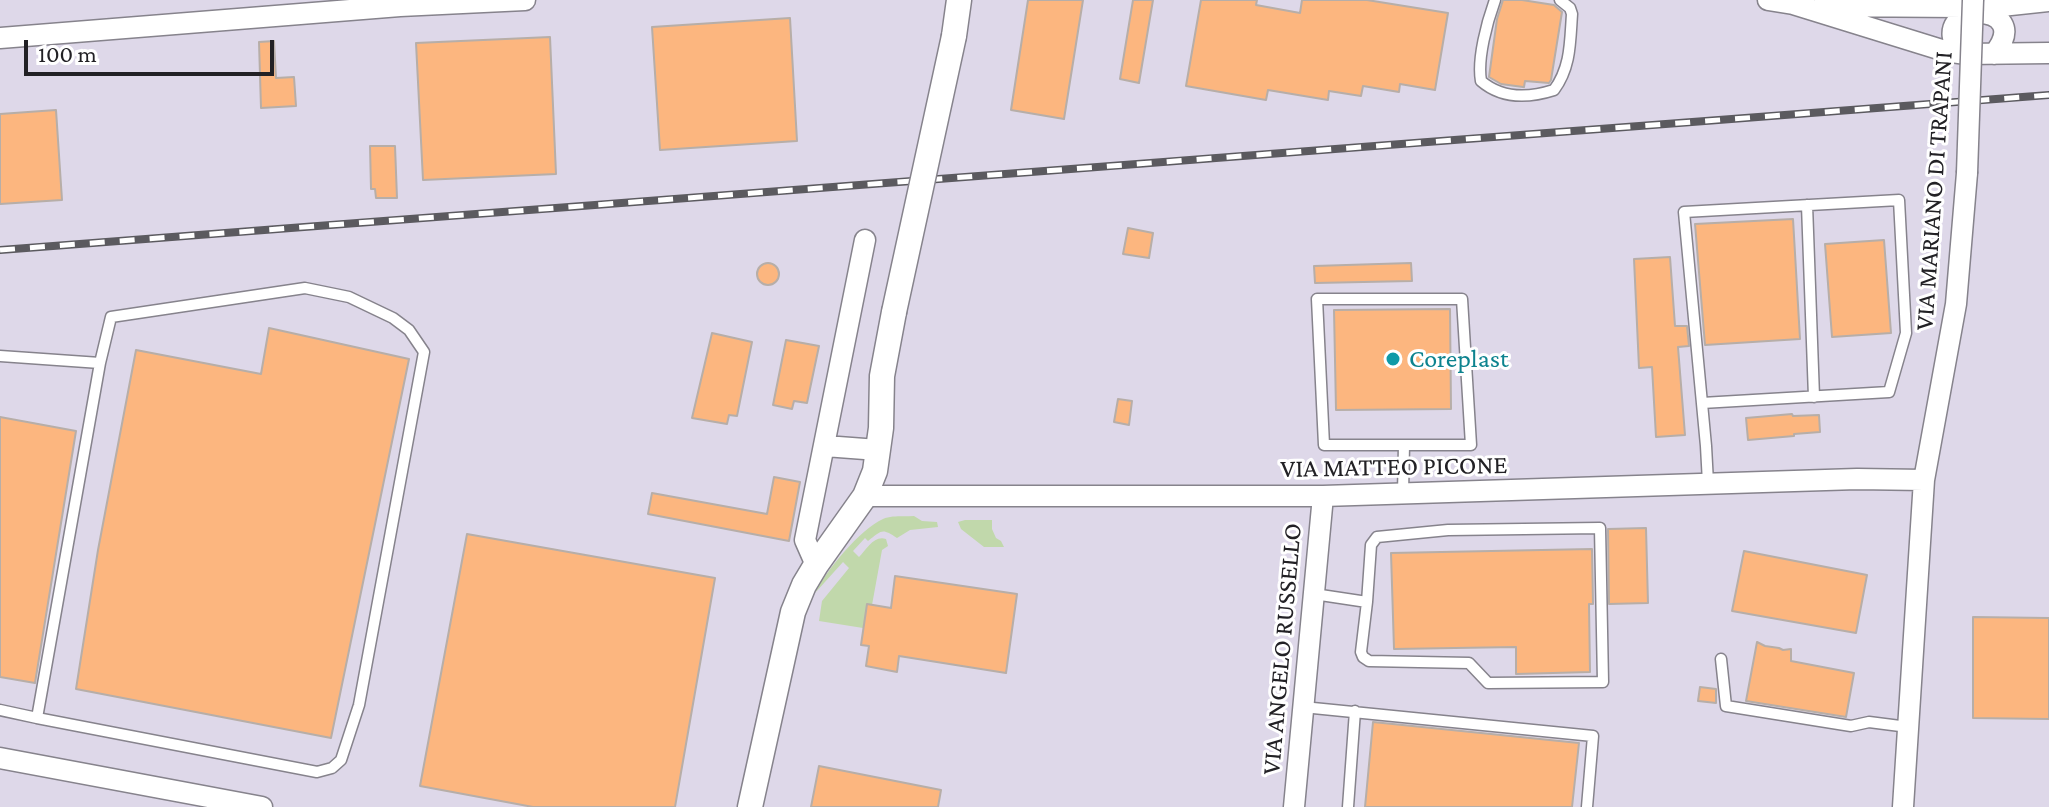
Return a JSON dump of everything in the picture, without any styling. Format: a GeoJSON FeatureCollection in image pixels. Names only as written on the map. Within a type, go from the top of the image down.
{"type":"FeatureCollection","features":[{"type":"Feature","properties":{"kind":"street"},"geometry":{"type":"LineString","coordinates":[[0,38],[400,6],[525,0]]}},
{"type":"Feature","properties":{"kind":"street"},"geometry":{"type":"LineString","coordinates":[[750,807],[793,612],[804,585],[865,496],[875,471],[882,376],[894,312],[957,19],[971,0]]}},
{"type":"Feature","properties":{"kind":"street"},"geometry":{"type":"LineString","coordinates":[[1768,0],[1833,7],[1991,11]]}},
{"type":"Feature","properties":{"kind":"street"},"geometry":{"type":"LineString","coordinates":[[1960,53],[1951,32],[1956,14],[2049,1]]}},
{"type":"Feature","properties":{"kind":"street"},"geometry":{"type":"LineString","coordinates":[[1793,2],[1917,44],[1960,53],[2049,53]]}},
{"type":"Feature","properties":{"kind":"street"},"geometry":{"type":"LineString","coordinates":[[1991,11],[2004,38],[1994,54]]}},
{"type":"Feature","properties":{"kind":"street"},"geometry":{"type":"LineString","coordinates":[[1991,11],[2025,54]]}},
{"type":"Feature","properties":{"kind":"street","name":"VIA MARIANO DI TRAPANI"},"geometry":{"type":"LineString","coordinates":[[1903,807],[1924,480],[1956,304],[1967,173],[1991,11]]}},
{"type":"Feature","properties":{"kind":"street"},"geometry":{"type":"LineString","coordinates":[[816,565],[805,540],[865,240]]}},
{"type":"Feature","properties":{"kind":"street"},"geometry":{"type":"LineString","coordinates":[[825,446],[878,450]]}},
{"type":"Feature","properties":{"kind":"street","name":"VIA MATTEO PICONE"},"geometry":{"type":"LineString","coordinates":[[865,496],[1323,496],[1708,483],[1924,480]]}},
{"type":"Feature","properties":{"kind":"street","name":"VIA ANGELO RUSSELLO"},"geometry":{"type":"LineString","coordinates":[[1294,807],[1323,496]]}},
{"type":"Feature","properties":{"kind":"street"},"geometry":{"type":"LineString","coordinates":[[0,758],[262,807]]}},
{"type":"Feature","properties":{"kind":"lane"},"geometry":{"type":"LineString","coordinates":[[1495,0],[1479,71],[1481,81],[1490,89],[1523,96],[1554,90],[1563,78],[1569,61],[1572,14],[1560,0]]}},
{"type":"Feature","properties":{"kind":"lane"},"geometry":{"type":"LineString","coordinates":[[1702,403],[1889,392],[1906,333],[1899,200],[1684,212],[1708,483]]}},
{"type":"Feature","properties":{"kind":"lane"},"geometry":{"type":"LineString","coordinates":[[1807,205],[1814,397]]}},
{"type":"Feature","properties":{"kind":"lane"},"geometry":{"type":"LineString","coordinates":[[0,710],[37,718],[317,772],[332,768],[341,760],[359,705],[424,352],[409,330],[393,318],[349,297],[305,288],[111,317],[100,363],[37,718]]}},
{"type":"Feature","properties":{"kind":"lane"},"geometry":{"type":"LineString","coordinates":[[1317,299],[1462,299],[1471,445],[1404,445],[1324,445],[1317,299]]}},
{"type":"Feature","properties":{"kind":"lane"},"geometry":{"type":"LineString","coordinates":[[0,356],[100,363]]}},
{"type":"Feature","properties":{"kind":"lane"},"geometry":{"type":"LineString","coordinates":[[1403,493],[1404,445]]}},
{"type":"Feature","properties":{"kind":"lane"},"geometry":{"type":"LineString","coordinates":[[1600,528],[1603,682],[1488,683],[1469,663],[1369,661],[1361,652],[1367,602],[1371,545],[1377,537],[1448,530],[1600,528]]}},
{"type":"Feature","properties":{"kind":"lane"},"geometry":{"type":"LineString","coordinates":[[1314,594],[1367,602]]}},
{"type":"Feature","properties":{"kind":"lane"},"geometry":{"type":"LineString","coordinates":[[1721,659],[1726,706],[1851,726],[1869,722],[1908,727]]}},
{"type":"Feature","properties":{"kind":"lane"},"geometry":{"type":"LineString","coordinates":[[1303,707],[1593,736],[1587,807]]}},
{"type":"Feature","properties":{"kind":"lane"},"geometry":{"type":"LineString","coordinates":[[1348,807],[1355,711]]}},
{"type":"Feature","properties":{"kind":"shaded area"},"geometry":{"type":"Polygon","coordinates":[[[0,0],[2049,0],[2049,807],[0,807],[0,0]]]}},
{"type":"Feature","properties":{"kind":"green space"},"geometry":{"type":"Polygon","coordinates":[[[914,516],[922,521],[937,522],[938,527],[910,530],[897,538],[882,532],[868,541],[865,538],[853,551],[859,557],[882,538],[886,539],[888,546],[882,550],[872,605],[867,605],[863,628],[819,621],[822,601],[849,568],[843,562],[815,593],[844,552],[883,519],[914,516]]]}},
{"type":"Feature","properties":{"kind":"green space"},"geometry":{"type":"Polygon","coordinates":[[[992,520],[996,538],[1004,547],[984,547],[961,529],[958,522],[992,520]]]}},
{"type":"Feature","properties":{"kind":"building"},"geometry":{"type":"Polygon","coordinates":[[[1028,0],[1083,0],[1064,119],[1011,110],[1028,0]]]}},
{"type":"Feature","properties":{"kind":"building"},"geometry":{"type":"Polygon","coordinates":[[[1133,0],[1153,0],[1139,83],[1120,79],[1133,0]]]}},
{"type":"Feature","properties":{"kind":"building"},"geometry":{"type":"Polygon","coordinates":[[[1201,0],[1257,0],[1256,5],[1300,13],[1302,0],[1367,0],[1448,13],[1435,90],[1400,84],[1399,92],[1363,86],[1361,96],[1329,91],[1328,100],[1268,90],[1266,100],[1186,86],[1201,0]]]}},
{"type":"Feature","properties":{"kind":"building"},"geometry":{"type":"Polygon","coordinates":[[[1503,0],[1554,5],[1562,12],[1549,83],[1525,81],[1523,87],[1501,84],[1489,77],[1497,19],[1503,0]]]}},
{"type":"Feature","properties":{"kind":"building"},"geometry":{"type":"Polygon","coordinates":[[[790,18],[797,141],[660,150],[652,27],[790,18]]]}},
{"type":"Feature","properties":{"kind":"building"},"geometry":{"type":"Polygon","coordinates":[[[550,37],[556,174],[423,180],[416,43],[550,37]]]}},
{"type":"Feature","properties":{"kind":"building"},"geometry":{"type":"Polygon","coordinates":[[[274,41],[276,78],[294,77],[296,106],[261,108],[259,42],[274,41]]]}},
{"type":"Feature","properties":{"kind":"building"},"geometry":{"type":"Polygon","coordinates":[[[56,110],[62,200],[0,204],[0,114],[56,110]]]}},
{"type":"Feature","properties":{"kind":"building"},"geometry":{"type":"Polygon","coordinates":[[[370,146],[395,146],[397,198],[376,198],[375,189],[371,189],[370,146]]]}},
{"type":"Feature","properties":{"kind":"building"},"geometry":{"type":"Polygon","coordinates":[[[1793,219],[1800,339],[1705,345],[1695,224],[1793,219]]]}},
{"type":"Feature","properties":{"kind":"building"},"geometry":{"type":"Polygon","coordinates":[[[1128,228],[1153,233],[1149,258],[1123,254],[1128,228]]]}},
{"type":"Feature","properties":{"kind":"building"},"geometry":{"type":"Polygon","coordinates":[[[1884,240],[1891,333],[1832,337],[1825,244],[1884,240]]]}},
{"type":"Feature","properties":{"kind":"building"},"geometry":{"type":"Polygon","coordinates":[[[1670,257],[1675,326],[1687,326],[1689,346],[1678,347],[1685,435],[1656,437],[1652,367],[1639,368],[1634,259],[1670,257]]]}},
{"type":"Feature","properties":{"kind":"building"},"geometry":{"type":"Polygon","coordinates":[[[768,263],[776,266],[779,274],[776,282],[768,285],[760,282],[757,274],[760,266],[768,263]]]}},
{"type":"Feature","properties":{"kind":"building"},"geometry":{"type":"Polygon","coordinates":[[[1411,263],[1412,281],[1315,283],[1314,266],[1411,263]]]}},
{"type":"Feature","properties":{"kind":"building","name":"Coreplast"},"geometry":{"type":"Polygon","coordinates":[[[1450,309],[1451,409],[1336,410],[1334,310],[1450,309]]]}},
{"type":"Feature","properties":{"kind":"building"},"geometry":{"type":"Polygon","coordinates":[[[269,328],[409,359],[331,738],[76,689],[98,550],[136,350],[261,374],[269,328]]]}},
{"type":"Feature","properties":{"kind":"building"},"geometry":{"type":"Polygon","coordinates":[[[712,333],[752,342],[737,416],[729,415],[727,424],[692,418],[712,333]]]}},
{"type":"Feature","properties":{"kind":"building"},"geometry":{"type":"Polygon","coordinates":[[[786,340],[819,346],[807,403],[794,401],[792,409],[773,405],[786,340]]]}},
{"type":"Feature","properties":{"kind":"building"},"geometry":{"type":"Polygon","coordinates":[[[1118,399],[1132,401],[1129,425],[1114,422],[1118,399]]]}},
{"type":"Feature","properties":{"kind":"building"},"geometry":{"type":"Polygon","coordinates":[[[1819,415],[1820,432],[1748,440],[1746,418],[1819,415]]]}},
{"type":"Feature","properties":{"kind":"building"},"geometry":{"type":"Polygon","coordinates":[[[0,417],[76,431],[35,683],[0,677],[0,417]]]}},
{"type":"Feature","properties":{"kind":"building"},"geometry":{"type":"Polygon","coordinates":[[[774,477],[800,482],[789,541],[648,514],[652,493],[767,514],[774,477]]]}},
{"type":"Feature","properties":{"kind":"building"},"geometry":{"type":"Polygon","coordinates":[[[1646,528],[1648,603],[1609,604],[1608,529],[1646,528]]]}},
{"type":"Feature","properties":{"kind":"building"},"geometry":{"type":"Polygon","coordinates":[[[467,534],[715,578],[675,807],[533,807],[420,786],[467,534]]]}},
{"type":"Feature","properties":{"kind":"building"},"geometry":{"type":"Polygon","coordinates":[[[1592,549],[1590,672],[1516,674],[1516,647],[1394,649],[1391,553],[1592,549]]]}},
{"type":"Feature","properties":{"kind":"building"},"geometry":{"type":"Polygon","coordinates":[[[1744,551],[1867,575],[1856,633],[1732,611],[1744,551]]]}},
{"type":"Feature","properties":{"kind":"building"},"geometry":{"type":"Polygon","coordinates":[[[895,576],[1017,594],[1006,673],[899,656],[897,672],[866,666],[869,646],[861,645],[867,604],[891,608],[895,576]]]}},
{"type":"Feature","properties":{"kind":"building"},"geometry":{"type":"Polygon","coordinates":[[[1973,617],[2049,618],[2049,719],[1973,718],[1973,617]]]}},
{"type":"Feature","properties":{"kind":"building"},"geometry":{"type":"Polygon","coordinates":[[[1757,642],[1783,650],[1791,649],[1791,661],[1854,673],[1846,717],[1746,701],[1757,642]]]}},
{"type":"Feature","properties":{"kind":"building"},"geometry":{"type":"Polygon","coordinates":[[[1700,687],[1716,689],[1716,703],[1698,701],[1700,687]]]}},
{"type":"Feature","properties":{"kind":"building"},"geometry":{"type":"Polygon","coordinates":[[[1373,722],[1579,743],[1572,807],[1365,807],[1373,722]]]}},
{"type":"Feature","properties":{"kind":"building"},"geometry":{"type":"Polygon","coordinates":[[[819,766],[941,790],[938,807],[811,807],[819,766]]]}},
{"type":"Feature","properties":{"kind":"railway"},"geometry":{"type":"LineString","coordinates":[[0,250],[2049,95]]}},
{"type":"Feature","properties":{"kind":"place","name":"Coreplast"},"geometry":{"type":"Point","coordinates":[1393,359]}}]}
